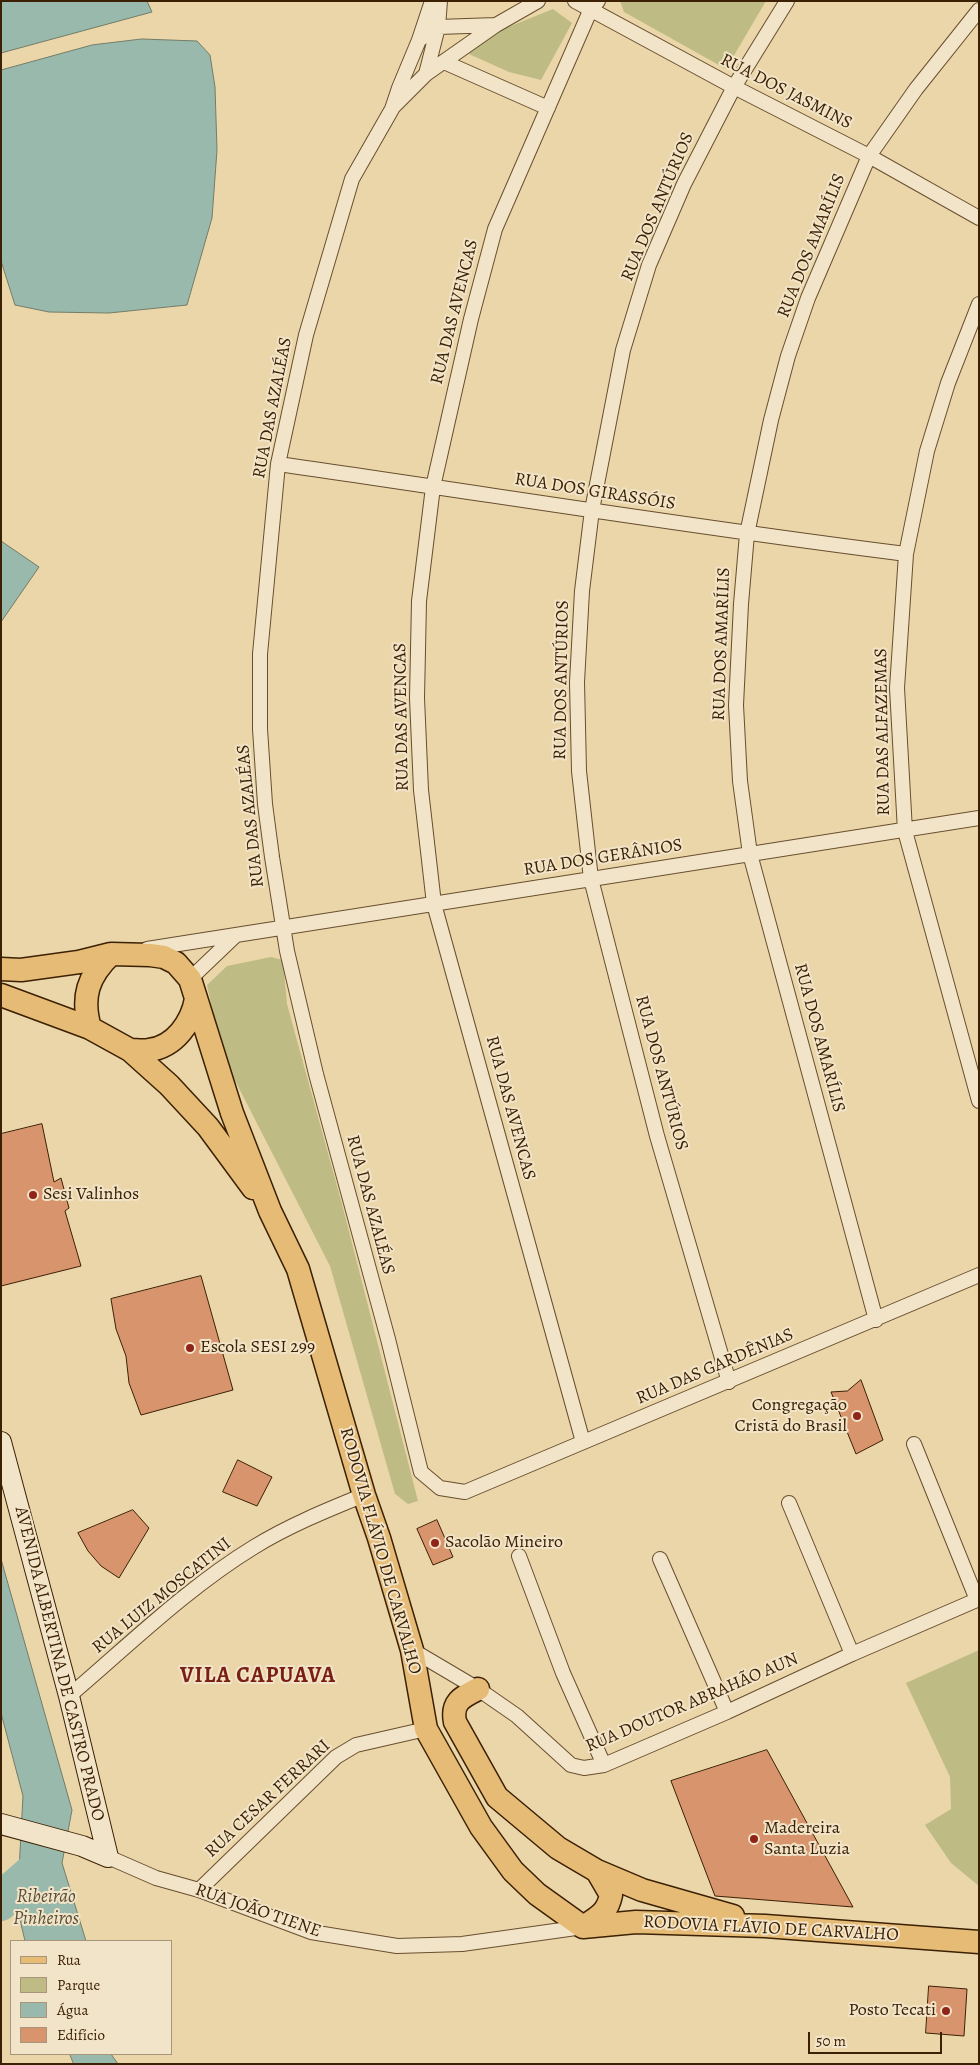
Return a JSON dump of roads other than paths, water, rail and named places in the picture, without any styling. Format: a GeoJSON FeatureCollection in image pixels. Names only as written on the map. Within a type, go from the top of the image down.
{"type":"FeatureCollection","features":[{"type":"Feature","properties":{"kind":"main road","name":"RODOVIA FLÁVIO DE CARVALHO"},"geometry":{"type":"LineString","coordinates":[[1,969],[20,970],[79,962],[111,954],[150,955],[164,957],[176,963],[193,989],[232,1113],[270,1211],[298,1269],[364,1495],[379,1538],[412,1650],[426,1729],[481,1827],[513,1871],[536,1894],[583,1927],[636,1922],[765,1926],[979,1942]]}},
{"type":"Feature","properties":{"kind":"main road"},"geometry":{"type":"LineString","coordinates":[[90,1028],[86,1012],[89,984],[101,963],[111,954]]}},
{"type":"Feature","properties":{"kind":"main road"},"geometry":{"type":"LineString","coordinates":[[130,1050],[150,1050],[163,1046],[185,1028],[191,1018],[193,989]]}},
{"type":"Feature","properties":{"kind":"main road","name":"RODOVIA FLÁVIO DE CARVALHO"},"geometry":{"type":"LineString","coordinates":[[1,995],[90,1028],[130,1050],[169,1085],[208,1128],[270,1211]]}},
{"type":"Feature","properties":{"kind":"main road","name":"AVENIDA ALBERTINA DE CASTRO PRADO"},"geometry":{"type":"LineString","coordinates":[[1,1442],[69,1696],[108,1857]]}},
{"type":"Feature","properties":{"kind":"main road"},"geometry":{"type":"LineString","coordinates":[[412,1650],[448,1726],[466,1758],[497,1797],[558,1848],[597,1871],[642,1890],[765,1926]]}},
{"type":"Feature","properties":{"kind":"main road"},"geometry":{"type":"LineString","coordinates":[[478,1689],[457,1702],[453,1708],[455,1722],[497,1797]]}},
{"type":"Feature","properties":{"kind":"main road"},"geometry":{"type":"LineString","coordinates":[[426,1729],[448,1726]]}},
{"type":"Feature","properties":{"kind":"main road","name":"RUA JOÃO TIENE"},"geometry":{"type":"LineString","coordinates":[[1,1824],[82,1846],[108,1857]]}},
{"type":"Feature","properties":{"kind":"main road"},"geometry":{"type":"LineString","coordinates":[[583,1927],[605,1912],[609,1905],[611,1895],[597,1871]]}},
{"type":"Feature","properties":{"kind":"street","name":"RUA DAS AZALÉAS"},"geometry":{"type":"LineString","coordinates":[[432,1],[392,108],[352,179],[306,335],[278,464],[260,654],[260,719],[266,804],[283,927],[316,1074],[388,1339],[421,1472],[440,1488],[465,1492]]}},
{"type":"Feature","properties":{"kind":"street"},"geometry":{"type":"LineString","coordinates":[[426,74],[438,26],[440,1]]}},
{"type":"Feature","properties":{"kind":"street","name":"RUA DAS AZALÉAS"},"geometry":{"type":"LineString","coordinates":[[392,108],[426,74],[496,25],[538,1]]}},
{"type":"Feature","properties":{"kind":"street","name":"RUA DOS JASMINS"},"geometry":{"type":"LineString","coordinates":[[575,1],[594,6],[734,87],[869,156],[979,218]]}},
{"type":"Feature","properties":{"kind":"street","name":"RUA DOS ANTÚRIOS"},"geometry":{"type":"LineString","coordinates":[[729,1382],[657,1136],[591,879],[579,771],[577,682],[582,591],[592,510],[623,350],[649,265],[684,184],[734,87],[787,1]]}},
{"type":"Feature","properties":{"kind":"street","name":"RUA DAS AVENCAS"},"geometry":{"type":"LineString","coordinates":[[583,1442],[434,904],[421,790],[417,698],[419,601],[433,487],[467,336],[495,229],[594,6]]}},
{"type":"Feature","properties":{"kind":"street","name":"RUA DOS AMARÍLIS"},"geometry":{"type":"LineString","coordinates":[[876,1320],[750,854],[740,781],[736,705],[741,604],[747,534],[770,420],[788,356],[808,298],[869,156],[916,88],[979,10]]}},
{"type":"Feature","properties":{"kind":"street","name":"RUA DAS AZALÉAS"},"geometry":{"type":"LineString","coordinates":[[438,26],[496,25]]}},
{"type":"Feature","properties":{"kind":"street"},"geometry":{"type":"LineString","coordinates":[[419,40],[438,26]]}},
{"type":"Feature","properties":{"kind":"street"},"geometry":{"type":"LineString","coordinates":[[444,62],[548,108]]}},
{"type":"Feature","properties":{"kind":"street","name":"RUA DAS ALFAZEMAS"},"geometry":{"type":"LineString","coordinates":[[979,304],[948,383],[927,451],[906,554],[898,688],[905,831],[979,1100]]}},
{"type":"Feature","properties":{"kind":"street","name":"RUA DOS GIRASSÓIS"},"geometry":{"type":"LineString","coordinates":[[278,464],[747,534],[906,554]]}},
{"type":"Feature","properties":{"kind":"street","name":"RUA DOS GERÂNIOS"},"geometry":{"type":"LineString","coordinates":[[111,954],[234,937],[283,927],[979,818]]}},
{"type":"Feature","properties":{"kind":"street"},"geometry":{"type":"LineString","coordinates":[[193,989],[234,937]]}},
{"type":"Feature","properties":{"kind":"street","name":"RUA DAS GARDÊNIAS"},"geometry":{"type":"LineString","coordinates":[[465,1492],[979,1275]]}},
{"type":"Feature","properties":{"kind":"street"},"geometry":{"type":"LineString","coordinates":[[914,1444],[978,1599]]}},
{"type":"Feature","properties":{"kind":"street","name":"RUA LUIZ MOSCATINI"},"geometry":{"type":"LineString","coordinates":[[69,1696],[209,1577],[255,1546],[320,1513],[364,1495]]}},
{"type":"Feature","properties":{"kind":"street"},"geometry":{"type":"LineString","coordinates":[[789,1503],[852,1654]]}},
{"type":"Feature","properties":{"kind":"street"},"geometry":{"type":"LineString","coordinates":[[519,1556],[563,1673],[604,1765]]}},
{"type":"Feature","properties":{"kind":"street"},"geometry":{"type":"LineString","coordinates":[[660,1559],[728,1712]]}},
{"type":"Feature","properties":{"kind":"street","name":"RUA DOUTOR ABRAHÃO AUN"},"geometry":{"type":"LineString","coordinates":[[412,1650],[478,1689],[517,1716],[572,1765],[584,1768],[604,1765],[728,1712],[852,1654],[978,1599]]}},
{"type":"Feature","properties":{"kind":"street","name":"RUA CESAR FERRARI"},"geometry":{"type":"LineString","coordinates":[[199,1890],[336,1757],[356,1745],[426,1729]]}},
{"type":"Feature","properties":{"kind":"street","name":"RUA JOÃO TIENE"},"geometry":{"type":"LineString","coordinates":[[108,1857],[156,1878],[199,1890],[311,1932],[397,1946],[462,1944],[583,1927]]}},
{"type":"Feature","properties":{"kind":"water"},"geometry":{"type":"Polygon","coordinates":[[[1,1],[147,1],[152,12],[1,53],[1,1]]]}},
{"type":"Feature","properties":{"kind":"water"},"geometry":{"type":"Polygon","coordinates":[[[142,39],[197,41],[210,55],[215,87],[217,150],[212,218],[187,305],[109,313],[49,312],[15,305],[1,261],[1,70],[92,45],[142,39]]]}},
{"type":"Feature","properties":{"kind":"water"},"geometry":{"type":"Polygon","coordinates":[[[1,541],[39,567],[1,622],[1,541]]]}},
{"type":"Feature","properties":{"kind":"water","name":"Ribeirão Pinheiros"},"geometry":{"type":"Polygon","coordinates":[[[1,1559],[72,1810],[62,1863],[86,1940],[25,1940],[17,1907],[23,1796],[1,1713],[1,1559]]]}},
{"type":"Feature","properties":{"kind":"water"},"geometry":{"type":"Polygon","coordinates":[[[70,2055],[112,2055],[118,2064],[74,2064],[70,2055]]]}},
{"type":"Feature","properties":{"kind":"waterway"},"geometry":{"type":"LineString","coordinates":[[1,1905],[11,1888],[35,1867]]}},
{"type":"Feature","properties":{"kind":"place","name":"Sesi Valinhos"},"geometry":{"type":"Point","coordinates":[33,1195]}},
{"type":"Feature","properties":{"kind":"place","name":"Escola SESI 299"},"geometry":{"type":"Point","coordinates":[190,1348]}},
{"type":"Feature","properties":{"kind":"place","name":"Congregação Cristã do Brasil"},"geometry":{"type":"Point","coordinates":[857,1416]}},
{"type":"Feature","properties":{"kind":"place","name":"Sacolão Mineiro"},"geometry":{"type":"Point","coordinates":[435,1543]}},
{"type":"Feature","properties":{"kind":"place","name":"Madereira Santa Luzia"},"geometry":{"type":"Point","coordinates":[754,1839]}},
{"type":"Feature","properties":{"kind":"place","name":"Posto Tecati"},"geometry":{"type":"Point","coordinates":[946,2011]}},
{"type":"Feature","properties":{"kind":"district","name":"VILA CAPUAVA"},"geometry":{"type":"Point","coordinates":[258,1677]}}]}
